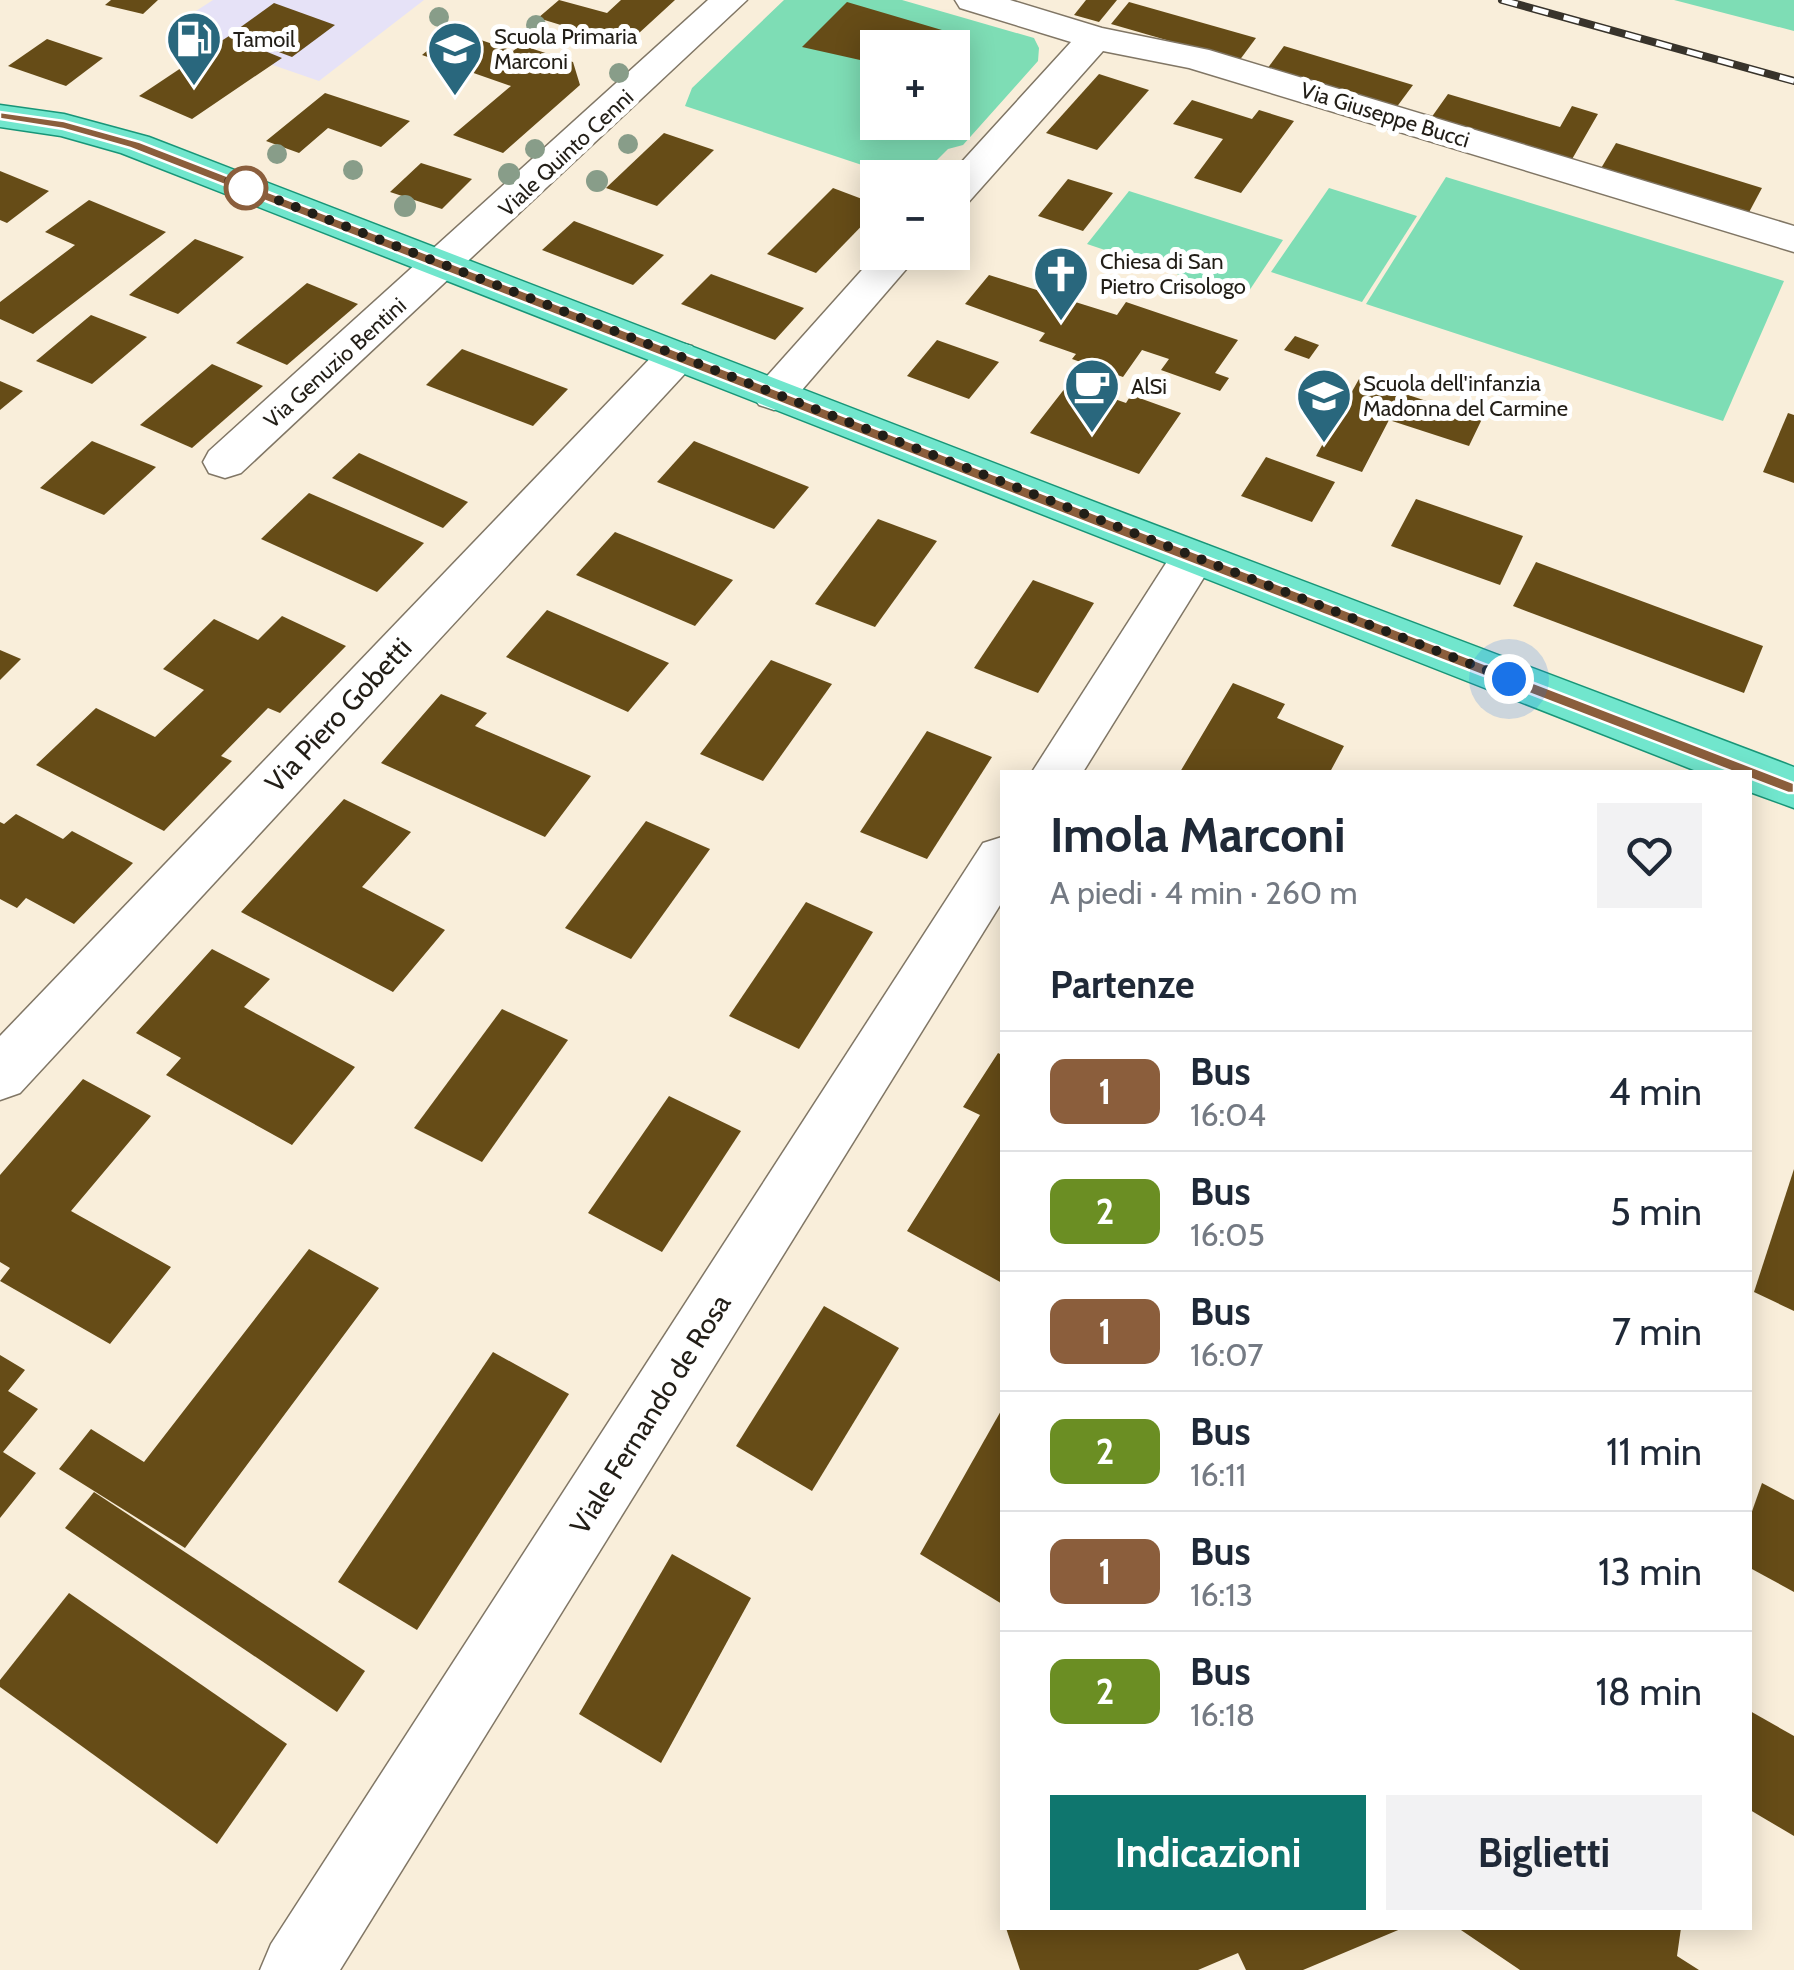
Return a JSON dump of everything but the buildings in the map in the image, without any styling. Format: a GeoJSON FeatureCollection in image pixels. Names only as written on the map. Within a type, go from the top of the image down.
{"type":"FeatureCollection","features":[{"type":"Feature","properties":{"kind":"main road"},"geometry":{"type":"LineString","coordinates":[[0,116],[64,125],[120,140],[1747,770]]}},
{"type":"Feature","properties":{"kind":"main road"},"geometry":{"type":"LineString","coordinates":[[1752,772],[1794,788]]}},
{"type":"Feature","properties":{"kind":"street","name":"Viale Quinto Cenni"},"geometry":{"type":"LineString","coordinates":[[446,264],[729,0]]}},
{"type":"Feature","properties":{"kind":"street","name":"Via Giuseppe Bucci"},"geometry":{"type":"LineString","coordinates":[[974,0],[1095,38],[1196,58],[1794,238]]}},
{"type":"Feature","properties":{"kind":"street"},"geometry":{"type":"LineString","coordinates":[[970,176],[1095,38]]}},
{"type":"Feature","properties":{"kind":"street","name":"Via Genuzio Bentini"},"geometry":{"type":"LineString","coordinates":[[225,462],[446,264]]}},
{"type":"Feature","properties":{"kind":"street"},"geometry":{"type":"LineString","coordinates":[[774,394],[886,270]]}},
{"type":"Feature","properties":{"kind":"street","name":"Via Piero Gobetti"},"geometry":{"type":"LineString","coordinates":[[0,1075],[677,356]]}},
{"type":"Feature","properties":{"kind":"street"},"geometry":{"type":"LineString","coordinates":[[1058,770],[1193,558]]}},
{"type":"Feature","properties":{"kind":"street","name":"Viale Fernando de Rosa"},"geometry":{"type":"LineString","coordinates":[[297,1970],[1000,861]]}},
{"type":"Feature","properties":{"kind":"shaded area"},"geometry":{"type":"Polygon","coordinates":[[[213,0],[424,0],[319,81],[168,29],[213,0]]]}},
{"type":"Feature","properties":{"kind":"green space"},"geometry":{"type":"Polygon","coordinates":[[[784,0],[902,0],[1034,38],[1039,48],[1038,61],[970,137],[970,30],[860,30],[860,140],[967,140],[948,149],[937,160],[860,160],[860,164],[685,106],[692,88],[784,0]]]}},
{"type":"Feature","properties":{"kind":"green space"},"geometry":{"type":"Polygon","coordinates":[[[1674,0],[1794,0],[1794,31],[1674,0]]]}},
{"type":"Feature","properties":{"kind":"green space"},"geometry":{"type":"Polygon","coordinates":[[[1446,177],[1784,281],[1723,421],[1366,304],[1446,177]]]}},
{"type":"Feature","properties":{"kind":"green space"},"geometry":{"type":"Polygon","coordinates":[[[1329,188],[1417,216],[1362,302],[1271,272],[1329,188]]]}},
{"type":"Feature","properties":{"kind":"green space"},"geometry":{"type":"Polygon","coordinates":[[[1129,191],[1283,240],[1245,297],[1087,244],[1129,191]]]}},
{"type":"Feature","properties":{"kind":"railway"},"geometry":{"type":"LineString","coordinates":[[1502,0],[1794,81]]}},
{"type":"Feature","properties":{"kind":"bus line","name":"1"},"geometry":{"type":"LineString","coordinates":[[0,116],[64,125],[135,145],[1747,770]]}},
{"type":"Feature","properties":{"kind":"bus line","name":"1"},"geometry":{"type":"LineString","coordinates":[[1752,772],[1794,788]]}},
{"type":"Feature","properties":{"kind":"place","name":"Tamoil"},"geometry":{"type":"Point","coordinates":[194,88]}},
{"type":"Feature","properties":{"kind":"place","name":"Scuola Primaria Marconi"},"geometry":{"type":"Point","coordinates":[455,98]}},
{"type":"Feature","properties":{"kind":"place","name":"Chiesa di San Pietro Crisologo"},"geometry":{"type":"Point","coordinates":[1061,323]}},
{"type":"Feature","properties":{"kind":"place","name":"AlSi"},"geometry":{"type":"Point","coordinates":[1092,435]}},
{"type":"Feature","properties":{"kind":"place","name":"Scuola dell'infanzia Madonna del Carmine"},"geometry":{"type":"Point","coordinates":[1324,445]}},
{"type":"Feature","properties":{"kind":"route"},"geometry":{"type":"LineString","coordinates":[[246,188],[229,181],[1509,679]]}}]}
